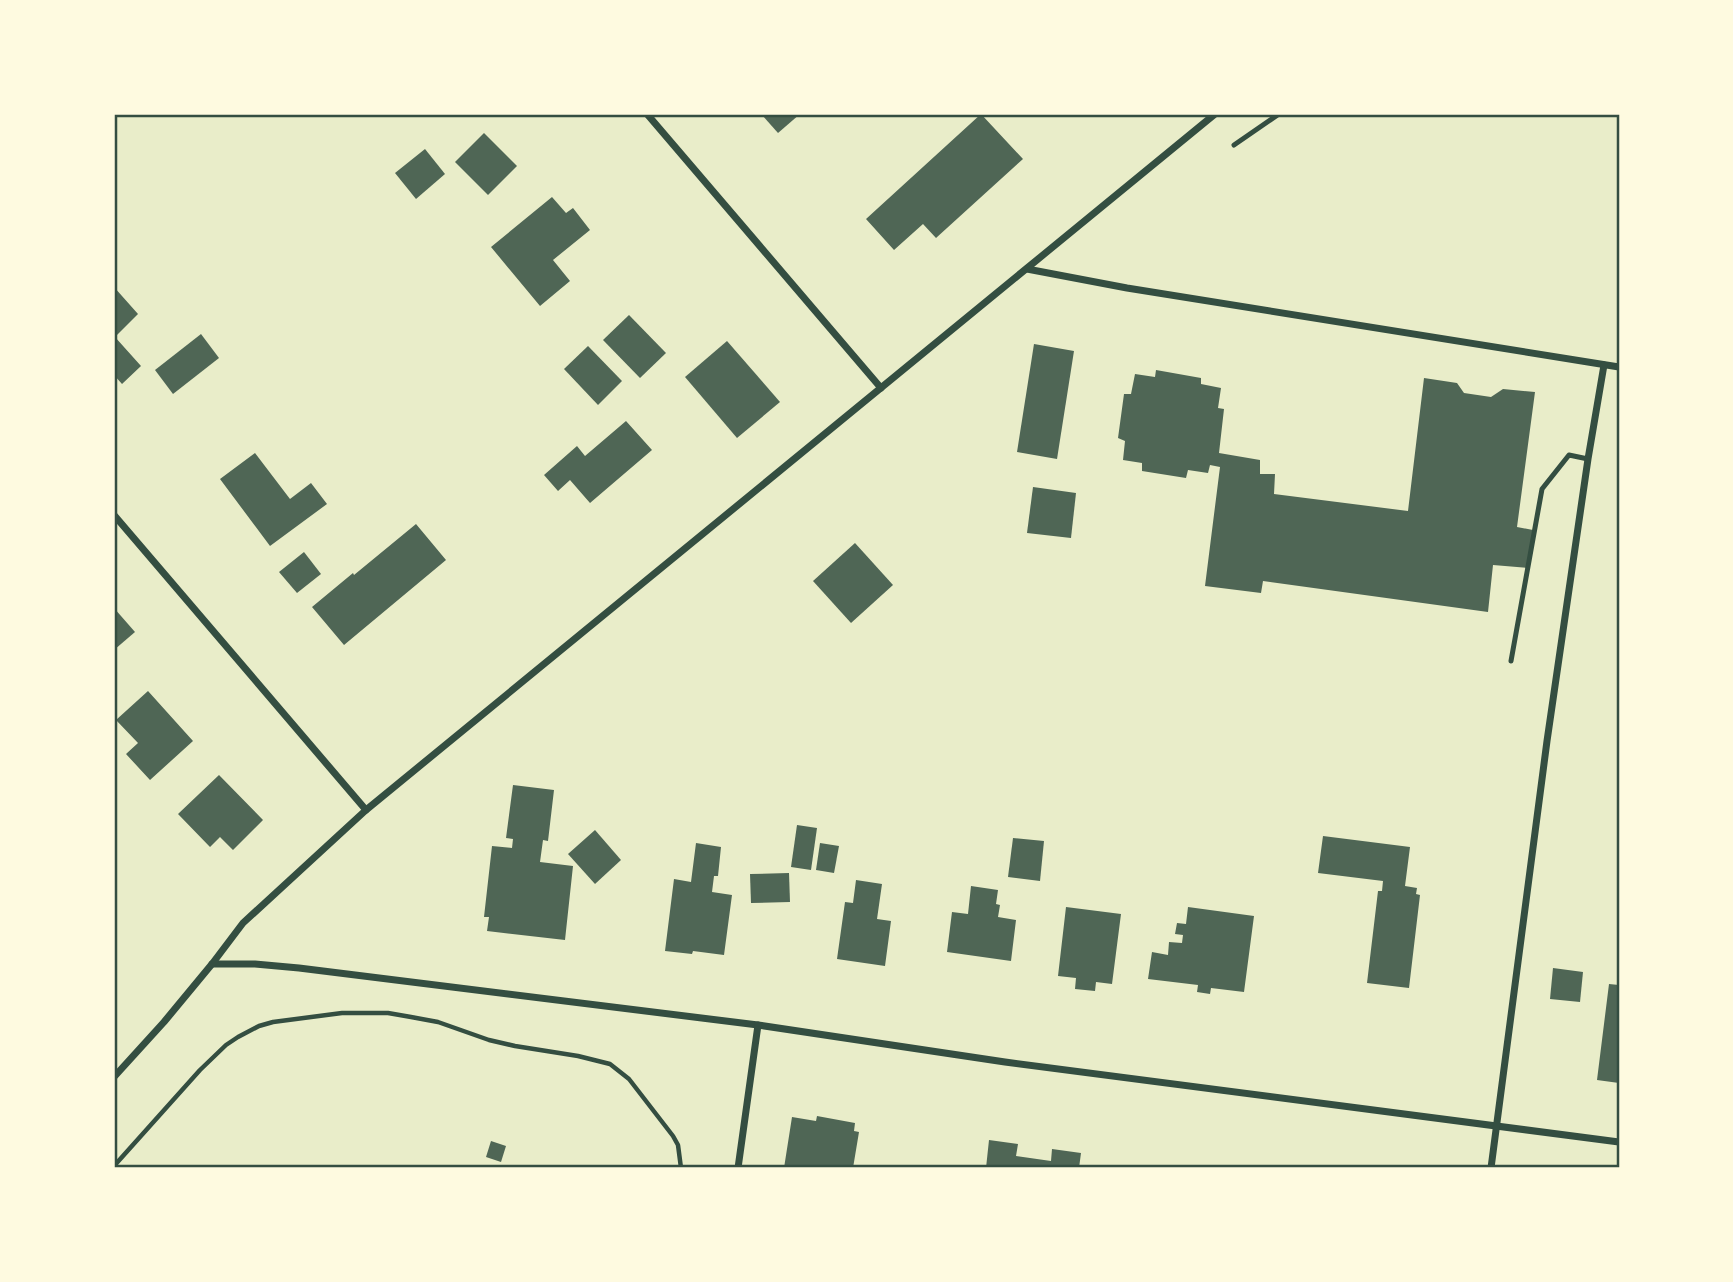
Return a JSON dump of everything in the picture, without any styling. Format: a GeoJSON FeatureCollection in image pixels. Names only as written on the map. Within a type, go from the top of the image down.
{"type":"FeatureCollection","features":[{"type":"Feature","properties":{"kind":"street"},"geometry":{"type":"LineString","coordinates":[[648,114],[881,388]]}},
{"type":"Feature","properties":{"kind":"street"},"geometry":{"type":"LineString","coordinates":[[114,1077],[212,964],[243,923],[366,810],[1215,114]]}},
{"type":"Feature","properties":{"kind":"street"},"geometry":{"type":"LineString","coordinates":[[1027,269],[1151,292],[1619,367]]}},
{"type":"Feature","properties":{"kind":"street"},"geometry":{"type":"LineString","coordinates":[[1491,1168],[1547,741],[1604,365]]}},
{"type":"Feature","properties":{"kind":"street"},"geometry":{"type":"LineString","coordinates":[[114,515],[366,810]]}},
{"type":"Feature","properties":{"kind":"street"},"geometry":{"type":"LineString","coordinates":[[212,964],[288,967],[758,1025],[1005,1062],[1619,1142]]}},
{"type":"Feature","properties":{"kind":"street"},"geometry":{"type":"LineString","coordinates":[[738,1168],[758,1025]]}},
{"type":"Feature","properties":{"kind":"lane"},"geometry":{"type":"LineString","coordinates":[[1234,145],[1279,114]]}},
{"type":"Feature","properties":{"kind":"lane"},"geometry":{"type":"LineString","coordinates":[[1511,661],[1542,489],[1569,455],[1588,459]]}},
{"type":"Feature","properties":{"kind":"path"},"geometry":{"type":"LineString","coordinates":[[116,1166],[200,1070],[226,1045],[247,1032],[273,1022],[362,1012],[387,1013],[438,1022],[489,1040],[610,1064],[629,1079],[673,1136],[678,1145],[681,1168]]}},
{"type":"Feature","properties":{"kind":"building"},"geometry":{"type":"Polygon","coordinates":[[[761,114],[800,114],[778,133],[761,114]]]}},
{"type":"Feature","properties":{"kind":"building"},"geometry":{"type":"Polygon","coordinates":[[[981,114],[1023,159],[936,238],[923,224],[894,250],[866,219],[981,114]]]}},
{"type":"Feature","properties":{"kind":"building"},"geometry":{"type":"Polygon","coordinates":[[[484,133],[517,166],[488,195],[455,162],[484,133]]]}},
{"type":"Feature","properties":{"kind":"building"},"geometry":{"type":"Polygon","coordinates":[[[425,149],[445,174],[416,199],[395,173],[425,149]]]}},
{"type":"Feature","properties":{"kind":"building"},"geometry":{"type":"Polygon","coordinates":[[[552,197],[566,213],[573,208],[590,230],[553,260],[570,281],[540,306],[491,247],[552,197]]]}},
{"type":"Feature","properties":{"kind":"building"},"geometry":{"type":"Polygon","coordinates":[[[114,287],[138,314],[115,337],[141,366],[122,384],[114,375],[114,287]]]}},
{"type":"Feature","properties":{"kind":"building"},"geometry":{"type":"Polygon","coordinates":[[[629,315],[666,353],[640,378],[603,340],[629,315]]]}},
{"type":"Feature","properties":{"kind":"building"},"geometry":{"type":"Polygon","coordinates":[[[201,334],[219,358],[173,394],[155,370],[201,334]]]}},
{"type":"Feature","properties":{"kind":"building"},"geometry":{"type":"Polygon","coordinates":[[[727,341],[780,402],[737,438],[685,377],[727,341]]]}},
{"type":"Feature","properties":{"kind":"building"},"geometry":{"type":"Polygon","coordinates":[[[1034,344],[1074,351],[1057,459],[1017,452],[1034,344]]]}},
{"type":"Feature","properties":{"kind":"building"},"geometry":{"type":"Polygon","coordinates":[[[588,346],[622,381],[598,405],[564,369],[588,346]]]}},
{"type":"Feature","properties":{"kind":"building"},"geometry":{"type":"Polygon","coordinates":[[[1156,370],[1201,378],[1201,384],[1221,388],[1218,408],[1224,409],[1219,453],[1260,460],[1260,474],[1275,474],[1274,494],[1408,511],[1424,378],[1457,383],[1464,393],[1491,397],[1503,389],[1535,392],[1517,527],[1533,530],[1528,568],[1493,565],[1488,612],[1263,581],[1261,593],[1205,586],[1220,467],[1210,465],[1208,473],[1188,470],[1186,478],[1142,471],[1142,463],[1123,460],[1125,441],[1118,438],[1124,394],[1131,394],[1135,374],[1155,377],[1156,370]]]}},
{"type":"Feature","properties":{"kind":"building"},"geometry":{"type":"Polygon","coordinates":[[[626,421],[652,450],[590,503],[570,480],[558,491],[544,475],[577,446],[585,456],[626,421]]]}},
{"type":"Feature","properties":{"kind":"building"},"geometry":{"type":"Polygon","coordinates":[[[255,453],[290,499],[311,483],[327,504],[270,546],[220,479],[255,453]]]}},
{"type":"Feature","properties":{"kind":"building"},"geometry":{"type":"Polygon","coordinates":[[[1033,487],[1076,493],[1071,538],[1027,533],[1033,487]]]}},
{"type":"Feature","properties":{"kind":"building"},"geometry":{"type":"Polygon","coordinates":[[[416,524],[446,560],[344,645],[312,607],[416,524]]]}},
{"type":"Feature","properties":{"kind":"building"},"geometry":{"type":"Polygon","coordinates":[[[855,543],[893,585],[851,623],[813,581],[855,543]]]}},
{"type":"Feature","properties":{"kind":"building"},"geometry":{"type":"Polygon","coordinates":[[[304,552],[321,574],[297,593],[279,572],[304,552]]]}},
{"type":"Feature","properties":{"kind":"building"},"geometry":{"type":"Polygon","coordinates":[[[114,608],[135,632],[114,650],[114,608]]]}},
{"type":"Feature","properties":{"kind":"building"},"geometry":{"type":"Polygon","coordinates":[[[148,691],[193,741],[150,780],[126,754],[138,743],[116,720],[148,691]]]}},
{"type":"Feature","properties":{"kind":"building"},"geometry":{"type":"Polygon","coordinates":[[[219,775],[263,820],[233,850],[220,837],[210,847],[178,814],[219,775]]]}},
{"type":"Feature","properties":{"kind":"building"},"geometry":{"type":"Polygon","coordinates":[[[513,785],[554,790],[548,841],[543,840],[540,862],[573,866],[565,940],[487,931],[489,917],[484,917],[492,846],[512,848],[513,839],[506,838],[513,785]]]}},
{"type":"Feature","properties":{"kind":"building"},"geometry":{"type":"Polygon","coordinates":[[[797,825],[817,828],[811,870],[791,867],[797,825]]]}},
{"type":"Feature","properties":{"kind":"building"},"geometry":{"type":"Polygon","coordinates":[[[595,830],[621,860],[595,884],[568,854],[595,830]]]}},
{"type":"Feature","properties":{"kind":"building"},"geometry":{"type":"Polygon","coordinates":[[[1323,836],[1410,847],[1405,886],[1417,888],[1416,894],[1420,895],[1409,988],[1367,983],[1378,891],[1382,891],[1383,881],[1318,873],[1323,836]]]}},
{"type":"Feature","properties":{"kind":"building"},"geometry":{"type":"Polygon","coordinates":[[[1013,838],[1044,841],[1040,881],[1008,877],[1013,838]]]}},
{"type":"Feature","properties":{"kind":"building"},"geometry":{"type":"Polygon","coordinates":[[[696,843],[721,847],[718,876],[714,876],[712,892],[732,895],[724,955],[665,951],[674,879],[691,882],[696,843]]]}},
{"type":"Feature","properties":{"kind":"building"},"geometry":{"type":"Polygon","coordinates":[[[820,843],[839,846],[834,873],[816,870],[820,843]]]}},
{"type":"Feature","properties":{"kind":"building"},"geometry":{"type":"Polygon","coordinates":[[[789,873],[790,902],[751,903],[750,874],[789,873]]]}},
{"type":"Feature","properties":{"kind":"building"},"geometry":{"type":"Polygon","coordinates":[[[856,880],[882,884],[877,919],[891,921],[885,966],[837,959],[845,902],[853,903],[856,880]]]}},
{"type":"Feature","properties":{"kind":"building"},"geometry":{"type":"Polygon","coordinates":[[[971,886],[998,890],[998,917],[1016,920],[1011,961],[947,952],[952,912],[968,914],[971,886]]]}},
{"type":"Feature","properties":{"kind":"building"},"geometry":{"type":"Polygon","coordinates":[[[1066,907],[1121,914],[1112,984],[1096,982],[1095,991],[1075,989],[1076,978],[1058,976],[1066,907]]]}},
{"type":"Feature","properties":{"kind":"building"},"geometry":{"type":"Polygon","coordinates":[[[1188,907],[1254,916],[1244,992],[1211,988],[1210,994],[1197,992],[1198,985],[1148,979],[1152,952],[1168,955],[1169,942],[1182,943],[1183,935],[1175,934],[1177,923],[1186,924],[1188,907]]]}},
{"type":"Feature","properties":{"kind":"building"},"geometry":{"type":"Polygon","coordinates":[[[1553,968],[1583,972],[1580,1002],[1550,999],[1553,968]]]}},
{"type":"Feature","properties":{"kind":"building"},"geometry":{"type":"Polygon","coordinates":[[[1609,984],[1619,985],[1619,1083],[1597,1080],[1609,984]]]}},
{"type":"Feature","properties":{"kind":"building"},"geometry":{"type":"Polygon","coordinates":[[[817,1116],[855,1123],[854,1131],[859,1132],[853,1168],[784,1168],[792,1117],[816,1121],[817,1116]]]}},
{"type":"Feature","properties":{"kind":"building"},"geometry":{"type":"Polygon","coordinates":[[[989,1140],[1018,1144],[1016,1156],[1051,1161],[1052,1149],[1081,1153],[1079,1168],[986,1168],[989,1140]]]}},
{"type":"Feature","properties":{"kind":"building"},"geometry":{"type":"Polygon","coordinates":[[[491,1141],[506,1146],[501,1162],[486,1157],[491,1141]]]}}]}
